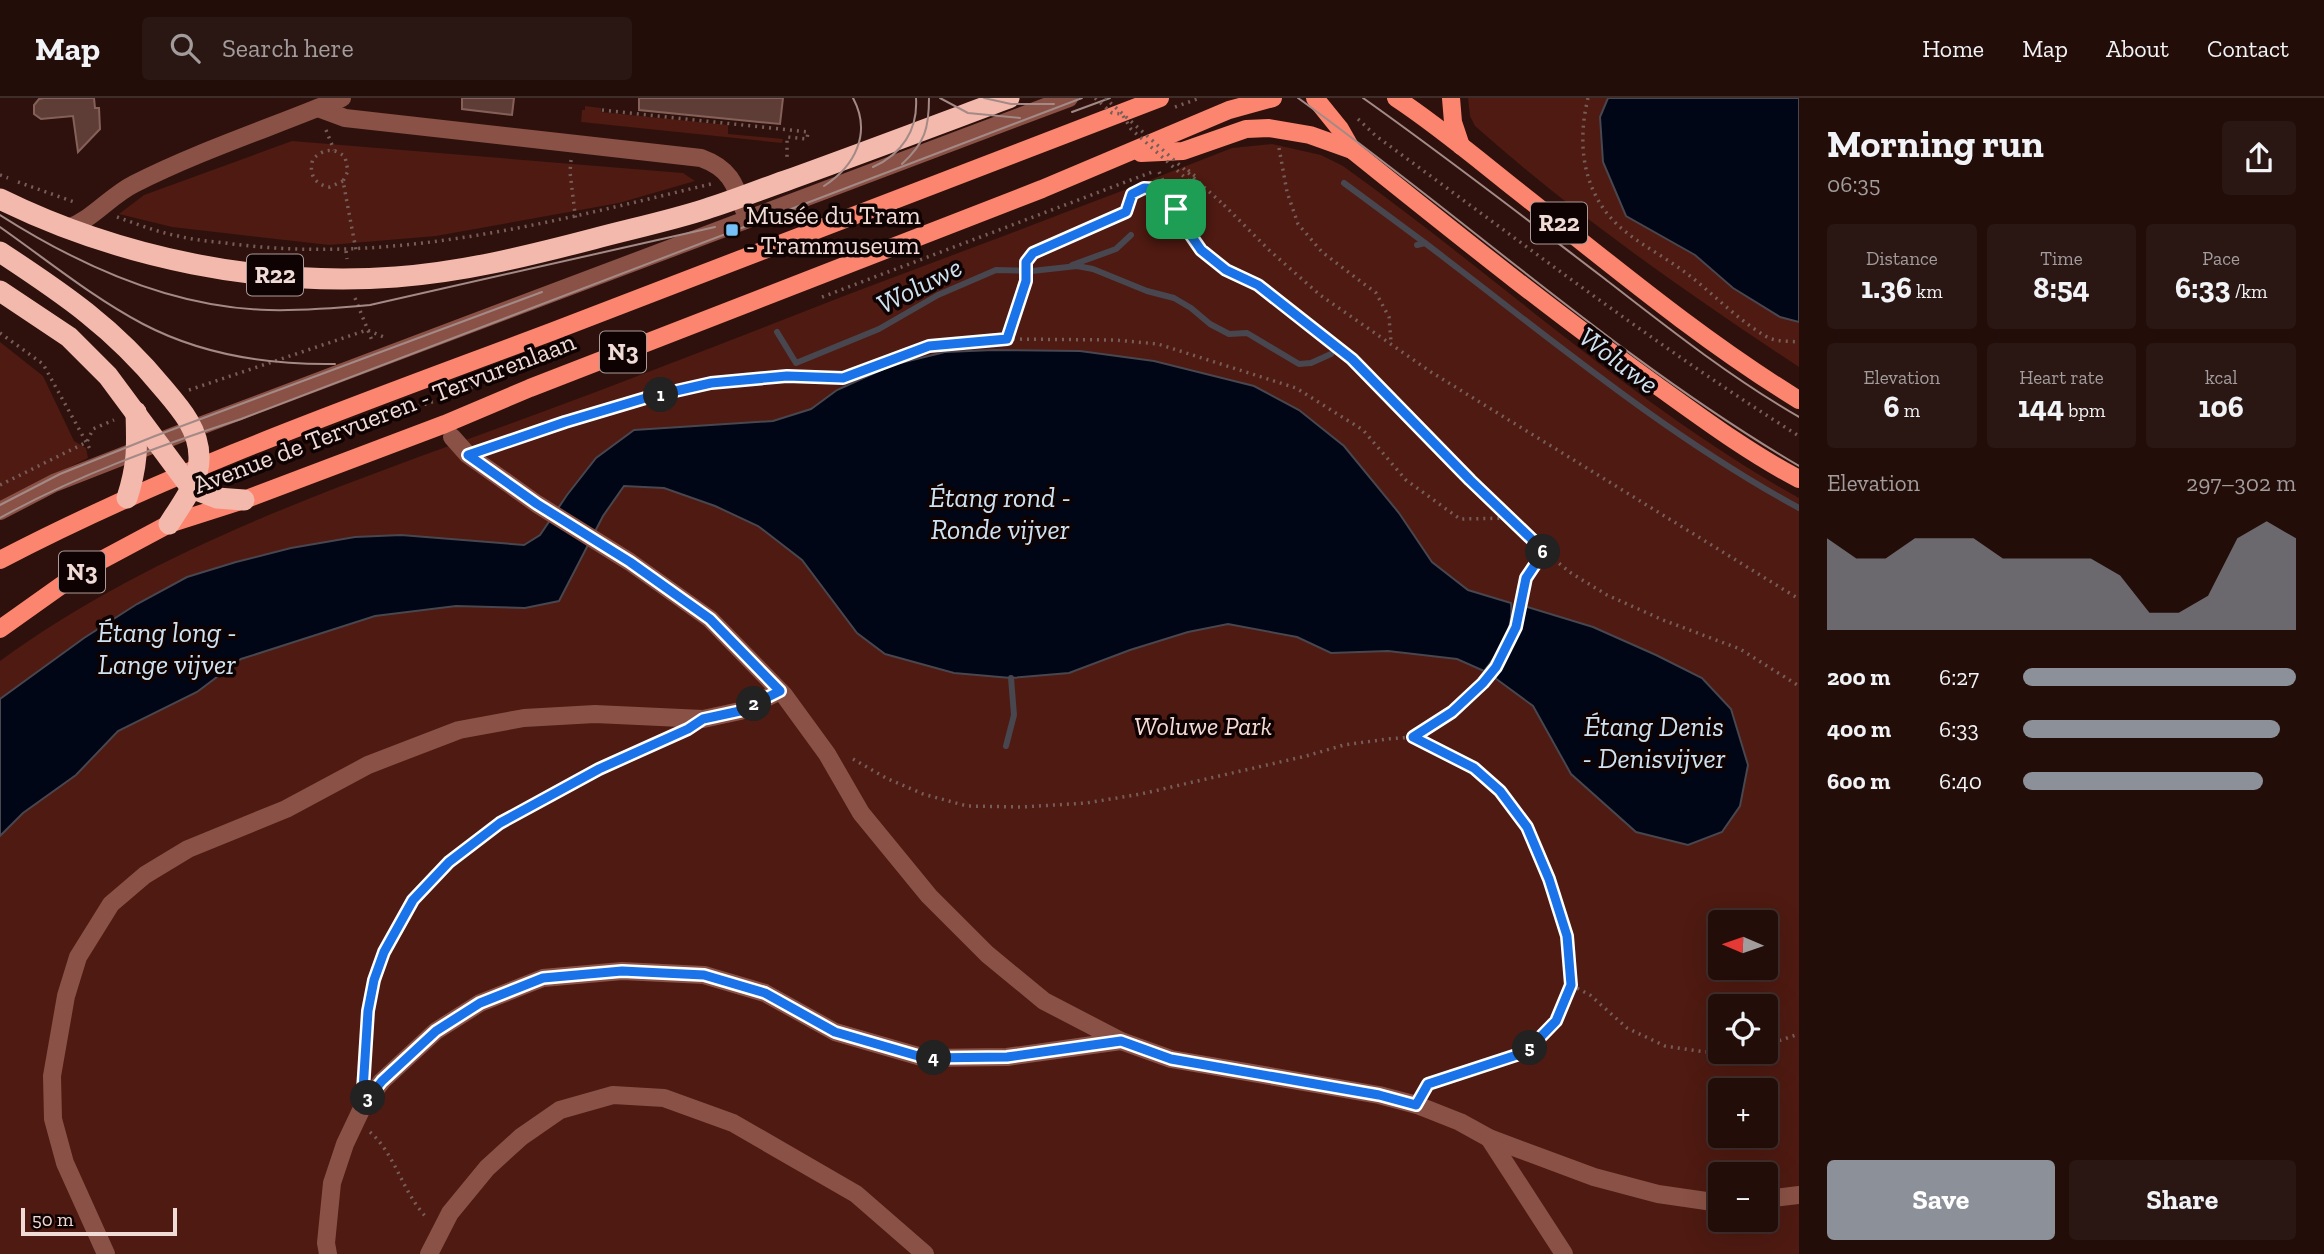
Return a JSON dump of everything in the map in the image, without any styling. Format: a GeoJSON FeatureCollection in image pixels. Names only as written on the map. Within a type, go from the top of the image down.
{"type":"FeatureCollection","features":[{"type":"Feature","properties":{"kind":"highway"},"geometry":{"type":"LineString","coordinates":[[580,242],[706,209],[735,188],[1009,98]]}},
{"type":"Feature","properties":{"kind":"highway","name":"R22"},"geometry":{"type":"LineString","coordinates":[[0,200],[68,229],[157,256],[248,272],[393,278],[487,265],[580,242]]}},
{"type":"Feature","properties":{"kind":"highway"},"geometry":{"type":"LineString","coordinates":[[0,252],[65,294],[115,335],[178,407],[192,429],[198,444],[190,478],[169,524]]}},
{"type":"Feature","properties":{"kind":"highway"},"geometry":{"type":"LineString","coordinates":[[0,291],[69,337],[108,376],[190,478],[217,498],[244,500]]}},
{"type":"Feature","properties":{"kind":"highway"},"geometry":{"type":"LineString","coordinates":[[127,498],[136,470],[136,412]]}},
{"type":"Feature","properties":{"kind":"main road","name":"Avenue de Tervueren - Tervurenlaan"},"geometry":{"type":"LineString","coordinates":[[0,560],[127,498],[190,478],[390,391],[817,232],[1160,98]]}},
{"type":"Feature","properties":{"kind":"main road","name":"Avenue de Tervueren - Tervurenlaan"},"geometry":{"type":"LineString","coordinates":[[0,629],[83,570],[169,524],[244,500],[1042,190],[1229,110],[1273,98]]}},
{"type":"Feature","properties":{"kind":"main road","name":"R22"},"geometry":{"type":"LineString","coordinates":[[1315,98],[1352,150],[1615,356],[1706,421],[1799,479]]}},
{"type":"Feature","properties":{"kind":"main road","name":"R22"},"geometry":{"type":"LineString","coordinates":[[1395,98],[1461,146],[1657,301],[1747,368],[1799,400]]}},
{"type":"Feature","properties":{"kind":"main road"},"geometry":{"type":"LineString","coordinates":[[1451,98],[1453,121],[1461,146]]}},
{"type":"Feature","properties":{"kind":"main road"},"geometry":{"type":"LineString","coordinates":[[1123,155],[1183,151],[1246,129],[1269,128],[1310,135],[1352,150]]}},
{"type":"Feature","properties":{"kind":"street"},"geometry":{"type":"LineString","coordinates":[[68,229],[81,223],[132,185],[342,98]]}},
{"type":"Feature","properties":{"kind":"street"},"geometry":{"type":"LineString","coordinates":[[997,125],[1015,98]]}},
{"type":"Feature","properties":{"kind":"street"},"geometry":{"type":"LineString","coordinates":[[0,511],[54,483],[192,429],[1069,98]]}},
{"type":"Feature","properties":{"kind":"street"},"geometry":{"type":"LineString","coordinates":[[318,108],[345,118],[701,158],[718,164],[735,188],[748,220]]}},
{"type":"Feature","properties":{"kind":"street"},"geometry":{"type":"LineString","coordinates":[[452,437],[468,455],[551,513],[630,562],[710,619],[780,691],[827,754],[861,813],[929,896],[986,954],[1044,1001],[1121,1041],[1171,1059],[1379,1095],[1416,1105],[1460,1122],[1489,1138],[1594,1177],[1658,1194],[1708,1201]]}},
{"type":"Feature","properties":{"kind":"street"},"geometry":{"type":"LineString","coordinates":[[106,1254],[65,1163],[53,1119],[52,1076],[65,996],[78,957],[111,904],[145,875],[188,849],[286,808],[368,765],[459,730],[524,718],[595,714],[703,719],[740,711],[780,691]]}},
{"type":"Feature","properties":{"kind":"street"},"geometry":{"type":"LineString","coordinates":[[328,1254],[332,1183],[359,1113],[382,1081],[436,1031],[480,1003],[543,978],[622,971],[704,975],[765,993],[835,1032],[925,1058],[1007,1057],[1121,1041]]}},
{"type":"Feature","properties":{"kind":"street"},"geometry":{"type":"LineString","coordinates":[[429,1254],[450,1213],[487,1168],[521,1137],[560,1110],[613,1095],[664,1098],[733,1123],[856,1194],[925,1254]]}},
{"type":"Feature","properties":{"kind":"street"},"geometry":{"type":"LineString","coordinates":[[1489,1138],[1564,1254]]}},
{"type":"Feature","properties":{"kind":"street"},"geometry":{"type":"LineString","coordinates":[[1778,1198],[1799,1195]]}},
{"type":"Feature","properties":{"kind":"path"},"geometry":{"type":"LineString","coordinates":[[1095,98],[1112,113],[1122,114]]}},
{"type":"Feature","properties":{"kind":"path"},"geometry":{"type":"LineString","coordinates":[[1105,98],[1321,295],[1431,372],[1799,600]]}},
{"type":"Feature","properties":{"kind":"path"},"geometry":{"type":"LineString","coordinates":[[1588,98],[1582,128],[1583,153],[1597,198],[1609,216],[1626,233],[1683,270],[1770,339],[1799,342]]}},
{"type":"Feature","properties":{"kind":"path"},"geometry":{"type":"LineString","coordinates":[[602,110],[764,125],[807,132],[807,139],[787,137],[787,169]]}},
{"type":"Feature","properties":{"kind":"path"},"geometry":{"type":"LineString","coordinates":[[1349,111],[1376,136],[1660,343],[1733,395],[1799,436]]}},
{"type":"Feature","properties":{"kind":"path"},"geometry":{"type":"LineString","coordinates":[[816,300],[1158,170],[1178,162],[1195,176],[1190,182],[1131,129],[1122,114]]}},
{"type":"Feature","properties":{"kind":"path"},"geometry":{"type":"LineString","coordinates":[[1278,140],[1287,192],[1298,224],[1322,252],[1377,293],[1389,317],[1391,342]]}},
{"type":"Feature","properties":{"kind":"path"},"geometry":{"type":"LineString","coordinates":[[573,143],[570,172],[580,242]]}},
{"type":"Feature","properties":{"kind":"path"},"geometry":{"type":"LineString","coordinates":[[343,181],[330,187],[318,184],[312,174],[313,159],[325,150],[340,153],[348,164],[343,181],[357,250]]}},
{"type":"Feature","properties":{"kind":"path"},"geometry":{"type":"LineString","coordinates":[[1158,170],[1183,224],[1201,250],[1226,270],[1258,285],[1352,359],[1510,518],[1571,573],[1607,595],[1740,649],[1799,686]]}},
{"type":"Feature","properties":{"kind":"path"},"geometry":{"type":"LineString","coordinates":[[14,181],[178,237],[259,248],[357,250],[472,237],[575,215],[735,188]]}},
{"type":"Feature","properties":{"kind":"path"},"geometry":{"type":"LineString","coordinates":[[1007,339],[1026,281],[1026,262],[1033,253],[1126,212],[1132,194],[1144,188],[1167,189]]}},
{"type":"Feature","properties":{"kind":"path"},"geometry":{"type":"LineString","coordinates":[[185,391],[358,332],[367,330],[383,337]]}},
{"type":"Feature","properties":{"kind":"path"},"geometry":{"type":"LineString","coordinates":[[0,333],[43,364],[87,442],[0,485]]}},
{"type":"Feature","properties":{"kind":"path"},"geometry":{"type":"LineString","coordinates":[[468,455],[565,422],[649,397],[698,386],[787,376],[843,378],[929,346],[1007,339],[1115,340],[1158,344],[1296,388],[1363,430],[1406,480],[1460,519],[1510,518]]}},
{"type":"Feature","properties":{"kind":"path"},"geometry":{"type":"LineString","coordinates":[[398,414],[409,410]]}},
{"type":"Feature","properties":{"kind":"path"},"geometry":{"type":"LineString","coordinates":[[827,754],[852,758],[886,778],[923,794],[967,806],[1054,807],[1119,798],[1194,783],[1344,745],[1413,737],[1452,712],[1496,667],[1516,627],[1526,578],[1544,551]]}},
{"type":"Feature","properties":{"kind":"path"},"geometry":{"type":"LineString","coordinates":[[440,1232],[419,1210],[388,1152],[359,1113],[374,980],[384,952],[413,900],[430,880],[500,823],[599,769],[688,729],[703,719]]}},
{"type":"Feature","properties":{"kind":"path"},"geometry":{"type":"LineString","coordinates":[[1413,737],[1474,768],[1500,791],[1527,827],[1549,879],[1567,936],[1571,985],[1556,1021],[1526,1052],[1428,1084],[1416,1105]]}},
{"type":"Feature","properties":{"kind":"path"},"geometry":{"type":"LineString","coordinates":[[1571,985],[1590,995],[1627,1028],[1665,1046],[1708,1052]]}},
{"type":"Feature","properties":{"kind":"path"},"geometry":{"type":"LineString","coordinates":[[1778,1041],[1799,1034]]}},
{"type":"Feature","properties":{"kind":"green space"},"geometry":{"type":"Polygon","coordinates":[[[1468,98],[1799,98],[1799,367],[1674,282],[1552,191],[1475,126],[1470,116],[1468,98]]]}},
{"type":"Feature","properties":{"kind":"green space"},"geometry":{"type":"Polygon","coordinates":[[[585,106],[601,108],[601,112],[728,125],[728,134],[783,139],[782,143],[581,122],[585,106]]]}},
{"type":"Feature","properties":{"kind":"green space"},"geometry":{"type":"Polygon","coordinates":[[[292,141],[683,173],[695,181],[619,203],[436,236],[329,245],[172,227],[119,214],[144,195],[292,141]]]}},
{"type":"Feature","properties":{"kind":"green space","name":"Woluwe Park"},"geometry":{"type":"Polygon","coordinates":[[[1272,144],[1321,155],[1343,166],[1400,208],[1622,381],[1679,422],[1738,462],[1799,498],[1799,1254],[0,1254],[0,661],[62,619],[127,582],[262,518],[1232,148],[1272,144]]]}},
{"type":"Feature","properties":{"kind":"green space"},"geometry":{"type":"Polygon","coordinates":[[[0,342],[43,376],[74,441],[86,448],[88,458],[0,501],[0,342]]]}},
{"type":"Feature","properties":{"kind":"water"},"geometry":{"type":"Polygon","coordinates":[[[1608,98],[1799,98],[1799,322],[1780,317],[1733,288],[1695,255],[1626,216],[1603,162],[1600,117],[1608,98]]]}},
{"type":"Feature","properties":{"kind":"water","name":"Étang rond - Ronde vijver"},"geometry":{"type":"Polygon","coordinates":[[[1080,351],[1154,361],[1254,386],[1299,410],[1344,446],[1399,513],[1432,562],[1468,590],[1511,603],[1508,631],[1500,648],[1484,671],[1457,659],[1388,651],[1331,653],[1297,637],[1228,624],[1188,632],[1069,673],[1011,678],[954,673],[885,654],[857,633],[802,560],[758,526],[715,506],[664,488],[624,486],[603,516],[559,601],[525,608],[456,606],[375,616],[241,659],[197,692],[118,731],[76,775],[23,813],[0,836],[0,699],[84,638],[137,604],[187,577],[291,548],[355,537],[401,535],[524,545],[540,535],[596,458],[634,430],[773,421],[811,409],[837,390],[892,365],[945,352],[1080,351]]]}},
{"type":"Feature","properties":{"kind":"water","name":"Étang Denis - Denisvijver"},"geometry":{"type":"Polygon","coordinates":[[[1524,606],[1593,627],[1656,655],[1702,678],[1731,709],[1748,765],[1740,806],[1722,832],[1688,845],[1636,832],[1571,774],[1533,706],[1495,678],[1520,627],[1524,606]]]}},
{"type":"Feature","properties":{"kind":"building"},"geometry":{"type":"Polygon","coordinates":[[[44,98],[94,98],[95,108],[99,108],[100,129],[78,152],[73,116],[41,119],[34,114],[34,105],[44,98]]]}},
{"type":"Feature","properties":{"kind":"building"},"geometry":{"type":"Polygon","coordinates":[[[462,98],[514,98],[512,115],[462,109],[462,98]]]}},
{"type":"Feature","properties":{"kind":"building"},"geometry":{"type":"Polygon","coordinates":[[[639,98],[783,98],[780,124],[639,110],[639,98]]]}},
{"type":"Feature","properties":{"kind":"waterway"},"geometry":{"type":"LineString","coordinates":[[1344,183],[1425,243]]}},
{"type":"Feature","properties":{"kind":"waterway","name":"Woluwe"},"geometry":{"type":"LineString","coordinates":[[1072,265],[1116,249],[1131,235]]}},
{"type":"Feature","properties":{"kind":"waterway","name":"Woluwe"},"geometry":{"type":"LineString","coordinates":[[1417,245],[1425,243],[1607,383],[1701,449],[1799,508]]}},
{"type":"Feature","properties":{"kind":"waterway","name":"Woluwe"},"geometry":{"type":"LineString","coordinates":[[777,332],[796,363],[879,329],[938,295],[996,270],[1032,271],[1077,266],[1093,269],[1147,291],[1174,298],[1210,324],[1229,334],[1247,333],[1299,364],[1311,363],[1331,354]]}},
{"type":"Feature","properties":{"kind":"waterway"},"geometry":{"type":"LineString","coordinates":[[1006,746],[1014,715],[1011,678]]}},
{"type":"Feature","properties":{"kind":"tram line"},"geometry":{"type":"LineString","coordinates":[[824,186],[844,169],[857,148],[861,124],[853,98]]}},
{"type":"Feature","properties":{"kind":"tram line"},"geometry":{"type":"LineString","coordinates":[[873,167],[892,155],[906,140],[914,120],[916,98]]}},
{"type":"Feature","properties":{"kind":"tram line"},"geometry":{"type":"LineString","coordinates":[[902,164],[921,142],[928,118],[929,98]]}},
{"type":"Feature","properties":{"kind":"tram line"},"geometry":{"type":"LineString","coordinates":[[940,98],[968,113],[1020,118]]}},
{"type":"Feature","properties":{"kind":"tram line"},"geometry":{"type":"LineString","coordinates":[[984,98],[1011,104],[1054,104]]}},
{"type":"Feature","properties":{"kind":"tram line"},"geometry":{"type":"LineString","coordinates":[[0,518],[118,463],[241,419],[1082,98]]}},
{"type":"Feature","properties":{"kind":"tram line"},"geometry":{"type":"LineString","coordinates":[[1072,112],[1110,98]]}},
{"type":"Feature","properties":{"kind":"tram line"},"geometry":{"type":"LineString","coordinates":[[1298,98],[1606,335],[1733,425],[1799,466]]}},
{"type":"Feature","properties":{"kind":"tram line"},"geometry":{"type":"LineString","coordinates":[[1363,98],[1700,351],[1799,417]]}},
{"type":"Feature","properties":{"kind":"tram line"},"geometry":{"type":"LineString","coordinates":[[0,215],[62,251],[128,281],[197,301],[269,310],[370,305],[715,227]]}},
{"type":"Feature","properties":{"kind":"tram line"},"geometry":{"type":"LineString","coordinates":[[0,227],[106,302],[165,335],[236,356],[285,363],[335,364]]}},
{"type":"Feature","properties":{"kind":"tram line"},"geometry":{"type":"LineString","coordinates":[[0,505],[60,474],[155,436],[542,292]]}},
{"type":"Feature","properties":{"kind":"place","name":"Musée du Tram - Trammuseum"},"geometry":{"type":"Point","coordinates":[732,230]}},
{"type":"Feature","properties":{"kind":"route"},"geometry":{"type":"LineString","coordinates":[[1144,188],[1167,189],[1176,209],[1201,250],[1226,270],[1258,285],[1352,359],[1470,480],[1544,551],[1526,578],[1518,605],[1516,627],[1496,667],[1452,712],[1413,737],[1474,768],[1500,791],[1527,827],[1549,879],[1567,936],[1571,985],[1556,1021],[1526,1052],[1428,1084],[1416,1105],[1379,1095],[1171,1059],[1121,1041],[1007,1057],[925,1058],[835,1032],[765,993],[704,975],[622,971],[543,978],[480,1003],[436,1031],[382,1081],[362,1106],[368,1011],[374,980],[384,952],[400,923],[413,900],[430,880],[500,823],[599,769],[688,729],[703,719],[740,711],[780,691],[710,619],[630,562],[537,504],[468,455],[649,397],[711,383],[787,376],[843,378],[929,346],[1007,339],[1026,281],[1026,262],[1033,253],[1126,212],[1132,194],[1144,188]]}},
{"type":"Feature","properties":{"kind":"water label","name":"Étang long - Lange vijver"},"geometry":{"type":"Point","coordinates":[167,648]}}]}
